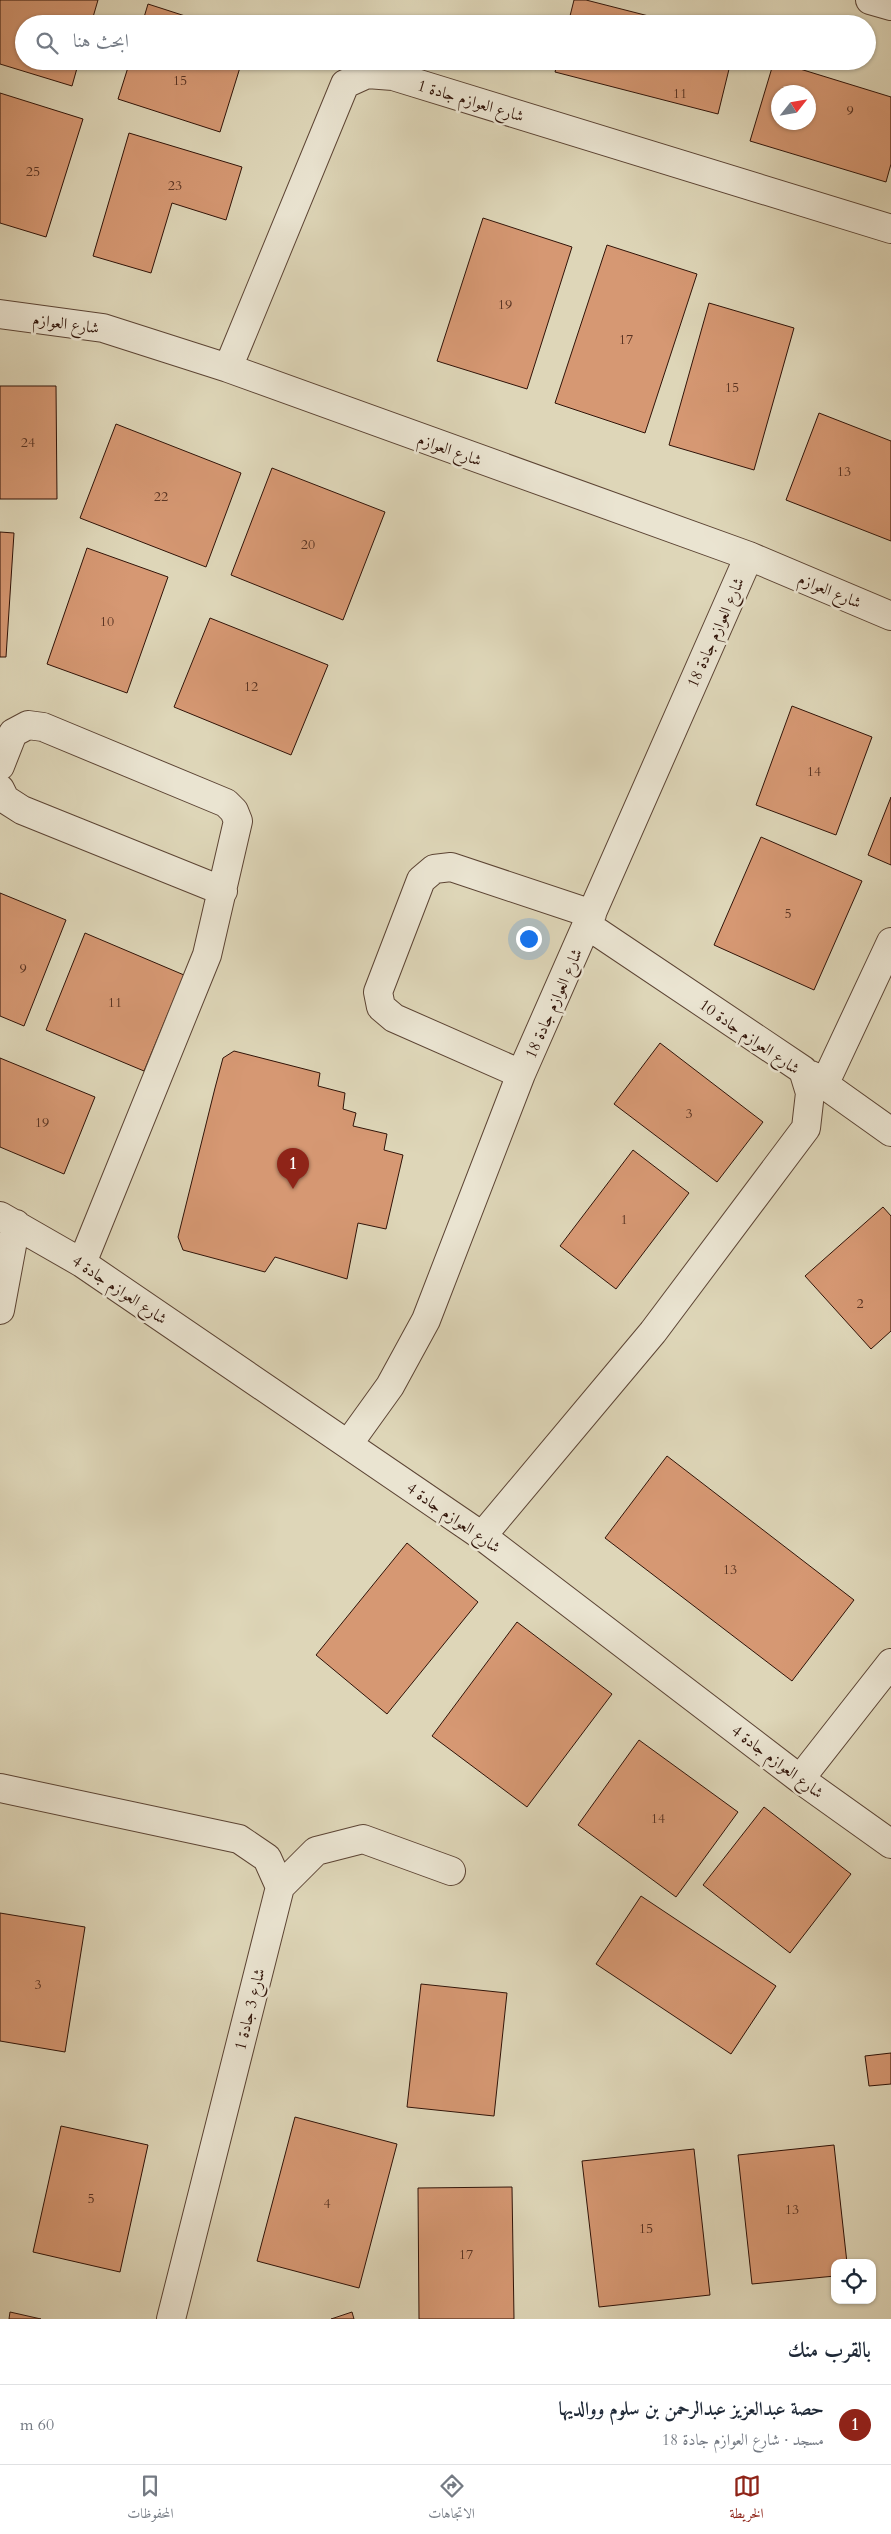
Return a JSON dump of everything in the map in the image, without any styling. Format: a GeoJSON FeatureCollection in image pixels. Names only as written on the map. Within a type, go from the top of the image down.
{"type":"FeatureCollection","features":[{"type":"Feature","properties":{"kind":"street"},"geometry":{"type":"LineString","coordinates":[[870,0],[891,6]]}},
{"type":"Feature","properties":{"kind":"street","name":"شارع العوازم جادة 1"},"geometry":{"type":"LineString","coordinates":[[228,368],[345,84],[367,74],[393,76],[891,229]]}},
{"type":"Feature","properties":{"kind":"street","name":"شارع العوازم"},"geometry":{"type":"LineString","coordinates":[[0,314],[103,328],[228,368],[748,556],[891,616]]}},
{"type":"Feature","properties":{"kind":"street","name":"شارع العوازم جادة 18"},"geometry":{"type":"LineString","coordinates":[[349,1443],[390,1386],[426,1320],[521,1074],[748,556]]}},
{"type":"Feature","properties":{"kind":"street"},"geometry":{"type":"LineString","coordinates":[[0,766],[6,730],[28,725],[43,727],[226,803],[234,810],[238,821],[207,955],[82,1263]]}},
{"type":"Feature","properties":{"kind":"street"},"geometry":{"type":"LineString","coordinates":[[0,789],[5,799],[22,810],[223,891]]}},
{"type":"Feature","properties":{"kind":"street","name":"شارع العوازم جادة 10"},"geometry":{"type":"LineString","coordinates":[[482,1536],[654,1332],[806,1128],[814,1077],[589,920],[451,867],[434,869],[421,880],[378,992],[381,1007],[394,1018],[521,1074]]}},
{"type":"Feature","properties":{"kind":"street"},"geometry":{"type":"LineString","coordinates":[[891,942],[814,1077],[891,1132]]}},
{"type":"Feature","properties":{"kind":"street"},"geometry":{"type":"LineString","coordinates":[[0,1310],[8,1220]]}},
{"type":"Feature","properties":{"kind":"street","name":"شارع العوازم جادة 4"},"geometry":{"type":"LineString","coordinates":[[8,1220],[82,1263],[349,1443],[482,1536],[800,1780],[891,1844]]}},
{"type":"Feature","properties":{"kind":"street"},"geometry":{"type":"LineString","coordinates":[[800,1780],[891,1663]]}},
{"type":"Feature","properties":{"kind":"street"},"geometry":{"type":"LineString","coordinates":[[0,1788],[239,1839],[267,1858],[280,1887],[316,1851],[363,1838],[451,1871]]}},
{"type":"Feature","properties":{"kind":"street","name":"شارع 3 جادة 1"},"geometry":{"type":"LineString","coordinates":[[171,2319],[280,1887]]}},
{"type":"Feature","properties":{"kind":"building"},"geometry":{"type":"Polygon","coordinates":[[[0,0],[98,0],[94,15],[15,15],[15,69],[0,64],[0,0]]]}},
{"type":"Feature","properties":{"kind":"building"},"geometry":{"type":"Polygon","coordinates":[[[574,0],[586,0],[645,15],[570,15],[574,0]]]}},
{"type":"Feature","properties":{"kind":"building"},"geometry":{"type":"Polygon","coordinates":[[[148,4],[182,15],[145,15],[148,4]]]}},
{"type":"Feature","properties":{"kind":"building"},"geometry":{"type":"Polygon","coordinates":[[[20,70],[76,70],[72,86],[20,70]]]}},
{"type":"Feature","properties":{"kind":"building"},"geometry":{"type":"Polygon","coordinates":[[[127,70],[239,70],[220,132],[118,99],[127,70]]]}},
{"type":"Feature","properties":{"kind":"building"},"geometry":{"type":"Polygon","coordinates":[[[556,70],[729,70],[718,114],[555,72],[556,70]]]}},
{"type":"Feature","properties":{"kind":"building"},"geometry":{"type":"Polygon","coordinates":[[[771,70],[803,70],[891,97],[891,164],[886,182],[750,141],[771,70]]]}},
{"type":"Feature","properties":{"kind":"building"},"geometry":{"type":"Polygon","coordinates":[[[0,93],[83,119],[46,237],[0,223],[0,93]]]}},
{"type":"Feature","properties":{"kind":"building"},"geometry":{"type":"Polygon","coordinates":[[[129,133],[242,167],[226,220],[172,203],[151,273],[93,256],[129,133]]]}},
{"type":"Feature","properties":{"kind":"building"},"geometry":{"type":"Polygon","coordinates":[[[483,218],[572,247],[527,389],[437,361],[483,218]]]}},
{"type":"Feature","properties":{"kind":"building"},"geometry":{"type":"Polygon","coordinates":[[[607,245],[697,274],[645,433],[555,403],[607,245]]]}},
{"type":"Feature","properties":{"kind":"building"},"geometry":{"type":"Polygon","coordinates":[[[709,303],[794,328],[754,470],[669,445],[709,303]]]}},
{"type":"Feature","properties":{"kind":"building"},"geometry":{"type":"Polygon","coordinates":[[[0,386],[56,386],[57,499],[0,499],[0,386]]]}},
{"type":"Feature","properties":{"kind":"building"},"geometry":{"type":"Polygon","coordinates":[[[819,413],[891,441],[891,541],[786,500],[819,413]]]}},
{"type":"Feature","properties":{"kind":"building"},"geometry":{"type":"Polygon","coordinates":[[[116,424],[241,473],[206,567],[80,518],[116,424]]]}},
{"type":"Feature","properties":{"kind":"building"},"geometry":{"type":"Polygon","coordinates":[[[272,468],[385,512],[343,620],[231,575],[272,468]]]}},
{"type":"Feature","properties":{"kind":"building"},"geometry":{"type":"Polygon","coordinates":[[[0,532],[14,533],[6,657],[0,657],[0,532]]]}},
{"type":"Feature","properties":{"kind":"building"},"geometry":{"type":"Polygon","coordinates":[[[87,548],[168,577],[127,693],[47,664],[87,548]]]}},
{"type":"Feature","properties":{"kind":"building"},"geometry":{"type":"Polygon","coordinates":[[[210,618],[328,665],[291,755],[174,707],[210,618]]]}},
{"type":"Feature","properties":{"kind":"building"},"geometry":{"type":"Polygon","coordinates":[[[792,706],[872,737],[836,835],[756,805],[792,706]]]}},
{"type":"Feature","properties":{"kind":"building"},"geometry":{"type":"Polygon","coordinates":[[[891,797],[891,865],[868,855],[891,797]]]}},
{"type":"Feature","properties":{"kind":"building"},"geometry":{"type":"Polygon","coordinates":[[[761,837],[862,881],[814,990],[714,945],[761,837]]]}},
{"type":"Feature","properties":{"kind":"building"},"geometry":{"type":"Polygon","coordinates":[[[0,893],[66,920],[24,1026],[0,1016],[0,893]]]}},
{"type":"Feature","properties":{"kind":"building"},"geometry":{"type":"Polygon","coordinates":[[[85,933],[184,975],[144,1071],[46,1030],[85,933]]]}},
{"type":"Feature","properties":{"kind":"building"},"geometry":{"type":"Polygon","coordinates":[[[660,1043],[763,1122],[717,1182],[614,1104],[660,1043]]]}},
{"type":"Feature","properties":{"kind":"building"},"geometry":{"type":"Polygon","coordinates":[[[234,1051],[320,1073],[318,1086],[345,1093],[343,1109],[356,1113],[353,1126],[387,1134],[384,1150],[403,1155],[386,1229],[358,1223],[347,1279],[275,1257],[265,1272],[183,1250],[178,1237],[215,1088],[223,1058],[234,1051]]]}},
{"type":"Feature","properties":{"kind":"building"},"geometry":{"type":"Polygon","coordinates":[[[0,1058],[95,1097],[64,1174],[0,1147],[0,1058]]]}},
{"type":"Feature","properties":{"kind":"building"},"geometry":{"type":"Polygon","coordinates":[[[633,1150],[689,1193],[616,1289],[560,1246],[633,1150]]]}},
{"type":"Feature","properties":{"kind":"building"},"geometry":{"type":"Polygon","coordinates":[[[883,1207],[891,1216],[891,1331],[871,1349],[805,1276],[883,1207]]]}},
{"type":"Feature","properties":{"kind":"building"},"geometry":{"type":"Polygon","coordinates":[[[667,1456],[854,1600],[792,1681],[605,1538],[667,1456]]]}},
{"type":"Feature","properties":{"kind":"building"},"geometry":{"type":"Polygon","coordinates":[[[407,1543],[478,1602],[387,1714],[316,1655],[407,1543]]]}},
{"type":"Feature","properties":{"kind":"building"},"geometry":{"type":"Polygon","coordinates":[[[517,1622],[612,1694],[527,1807],[432,1736],[517,1622]]]}},
{"type":"Feature","properties":{"kind":"building"},"geometry":{"type":"Polygon","coordinates":[[[639,1740],[738,1812],[676,1897],[578,1825],[639,1740]]]}},
{"type":"Feature","properties":{"kind":"building"},"geometry":{"type":"Polygon","coordinates":[[[764,1807],[851,1874],[790,1953],[703,1885],[764,1807]]]}},
{"type":"Feature","properties":{"kind":"building"},"geometry":{"type":"Polygon","coordinates":[[[641,1896],[776,1986],[731,2054],[596,1964],[641,1896]]]}},
{"type":"Feature","properties":{"kind":"building"},"geometry":{"type":"Polygon","coordinates":[[[0,1913],[85,1927],[65,2052],[0,2041],[0,1913]]]}},
{"type":"Feature","properties":{"kind":"building"},"geometry":{"type":"Polygon","coordinates":[[[421,1984],[507,1993],[494,2116],[407,2107],[421,1984]]]}},
{"type":"Feature","properties":{"kind":"building"},"geometry":{"type":"Polygon","coordinates":[[[891,2053],[891,2084],[869,2086],[865,2056],[891,2053]]]}},
{"type":"Feature","properties":{"kind":"building"},"geometry":{"type":"Polygon","coordinates":[[[295,2117],[397,2144],[359,2288],[257,2261],[295,2117]]]}},
{"type":"Feature","properties":{"kind":"building"},"geometry":{"type":"Polygon","coordinates":[[[61,2126],[148,2145],[120,2272],[33,2252],[61,2126]]]}},
{"type":"Feature","properties":{"kind":"building"},"geometry":{"type":"Polygon","coordinates":[[[834,2145],[847,2259],[831,2259],[831,2276],[752,2284],[738,2155],[834,2145]]]}},
{"type":"Feature","properties":{"kind":"building"},"geometry":{"type":"Polygon","coordinates":[[[694,2149],[710,2295],[599,2307],[582,2161],[694,2149]]]}},
{"type":"Feature","properties":{"kind":"building"},"geometry":{"type":"Polygon","coordinates":[[[512,2187],[514,2319],[419,2319],[418,2188],[512,2187]]]}},
{"type":"Feature","properties":{"kind":"building"},"geometry":{"type":"Polygon","coordinates":[[[10,2312],[41,2319],[9,2319],[10,2312]]]}},
{"type":"Feature","properties":{"kind":"building"},"geometry":{"type":"Polygon","coordinates":[[[352,2312],[354,2319],[331,2319],[352,2312]]]}},
{"type":"Feature","properties":{"kind":"place","name":"حصة عبدالعزيز عبدالرحمن بن سلوم ووالديها"},"geometry":{"type":"Point","coordinates":[293,1189]}}]}
